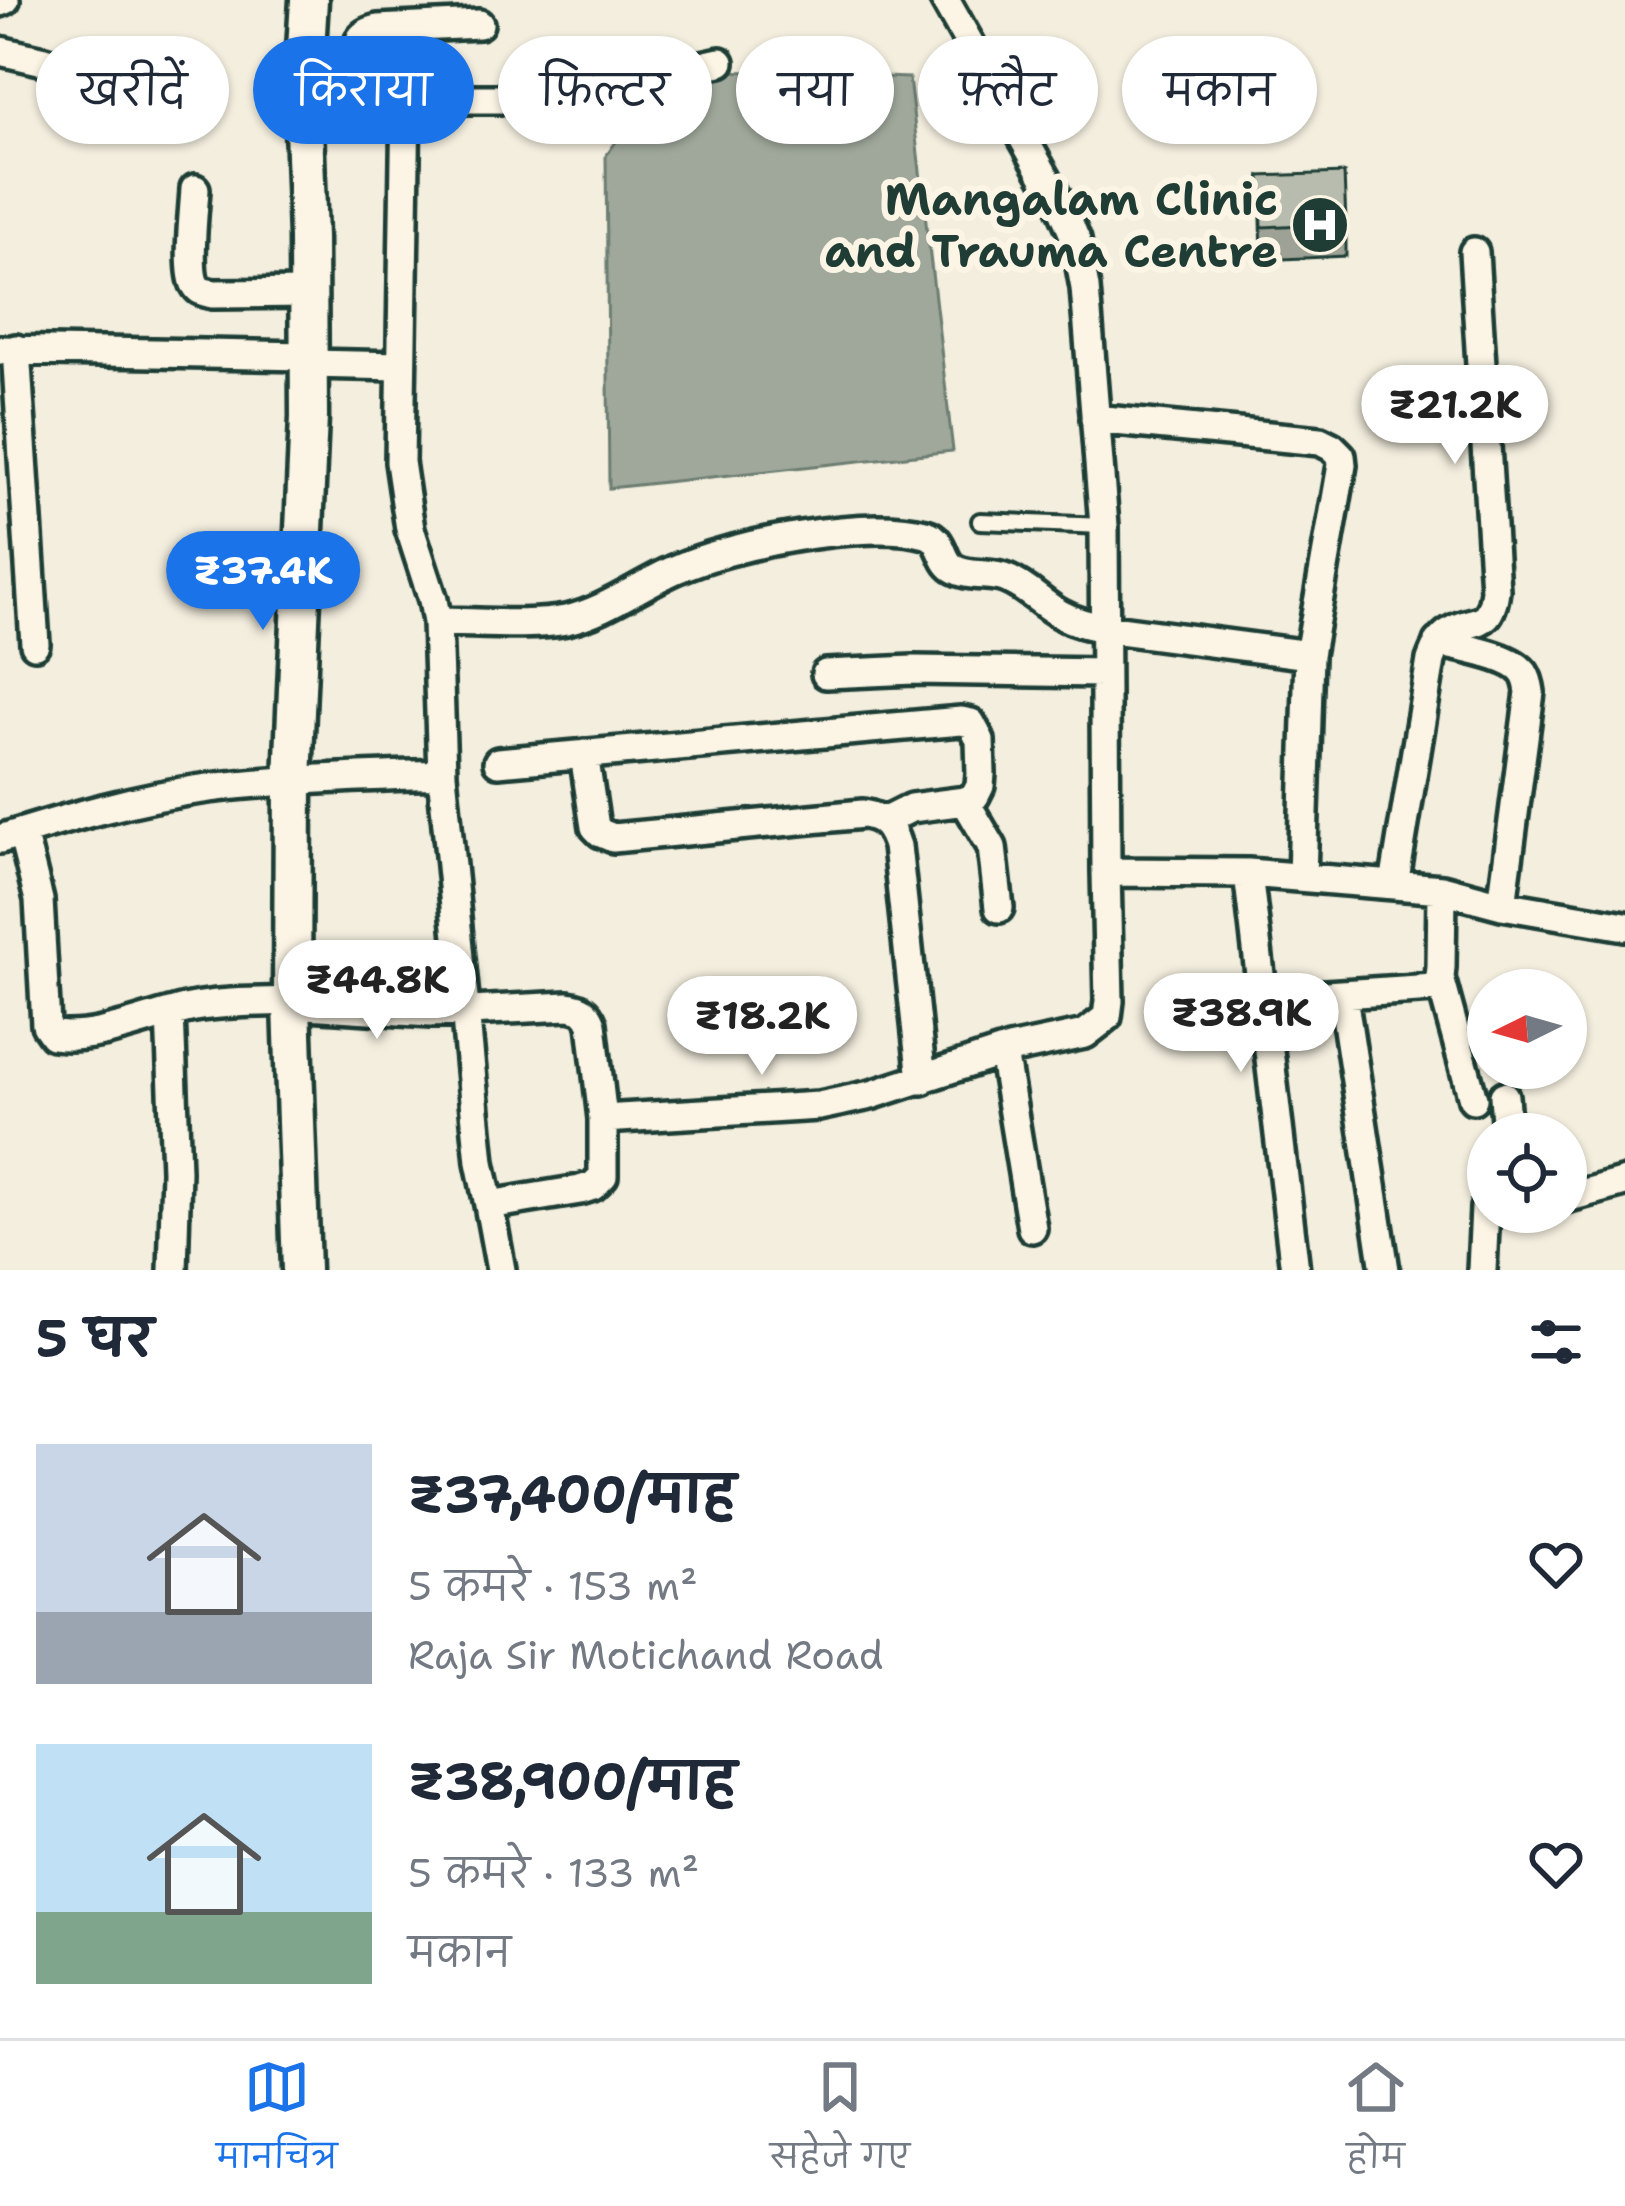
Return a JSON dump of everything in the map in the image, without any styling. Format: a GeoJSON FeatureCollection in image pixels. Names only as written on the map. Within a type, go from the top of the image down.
{"type":"FeatureCollection","features":[{"type":"Feature","properties":{"kind":"street"},"geometry":{"type":"LineString","coordinates":[[307,36],[309,0]]}},
{"type":"Feature","properties":{"kind":"street"},"geometry":{"type":"LineString","coordinates":[[603,1119],[819,1106],[871,1095],[1003,1052],[1085,1034],[1107,1017],[1104,526],[1085,288],[1076,240],[1061,205],[945,0]]}},
{"type":"Feature","properties":{"kind":"street"},"geometry":{"type":"LineString","coordinates":[[364,36],[378,28],[479,24]]}},
{"type":"Feature","properties":{"kind":"street"},"geometry":{"type":"LineString","coordinates":[[0,51],[36,59]]}},
{"type":"Feature","properties":{"kind":"street"},"geometry":{"type":"LineString","coordinates":[[474,99],[560,96],[720,62]]}},
{"type":"Feature","properties":{"kind":"street"},"geometry":{"type":"LineString","coordinates":[[301,1270],[292,1003],[293,780],[309,417],[304,144]]}},
{"type":"Feature","properties":{"kind":"street"},"geometry":{"type":"LineString","coordinates":[[405,144],[398,434],[403,495],[437,622],[442,774],[464,1012],[480,1162],[501,1270]]}},
{"type":"Feature","properties":{"kind":"street"},"geometry":{"type":"LineString","coordinates":[[195,189],[191,270],[196,286],[212,294],[308,292]]}},
{"type":"Feature","properties":{"kind":"street"},"geometry":{"type":"LineString","coordinates":[[1394,885],[1431,660],[1438,642],[1454,629],[1489,615],[1495,590],[1474,252]]}},
{"type":"Feature","properties":{"kind":"street"},"geometry":{"type":"LineString","coordinates":[[35,644],[8,350],[400,365]]}},
{"type":"Feature","properties":{"kind":"street"},"geometry":{"type":"LineString","coordinates":[[1096,419],[1320,441],[1341,456],[1309,655],[1302,877]]}},
{"type":"Feature","properties":{"kind":"street"},"geometry":{"type":"LineString","coordinates":[[437,622],[565,620],[701,559],[792,537],[875,530],[929,535],[956,570],[1008,579],[1062,616],[1104,628],[1309,655]]}},
{"type":"Feature","properties":{"kind":"street"},"geometry":{"type":"LineString","coordinates":[[1438,642],[1509,662],[1520,668],[1531,692],[1502,905]]}},
{"type":"Feature","properties":{"kind":"street"},"geometry":{"type":"LineString","coordinates":[[826,674],[914,670],[1103,673]]}},
{"type":"Feature","properties":{"kind":"street"},"geometry":{"type":"LineString","coordinates":[[498,762],[971,723],[980,740],[980,786],[975,796],[911,808],[885,821]]}},
{"type":"Feature","properties":{"kind":"street"},"geometry":{"type":"LineString","coordinates":[[584,754],[595,827],[613,838],[863,814],[885,821],[897,846],[922,1080]]}},
{"type":"Feature","properties":{"kind":"street"},"geometry":{"type":"LineString","coordinates":[[442,774],[205,788],[136,801],[11,836],[39,900],[49,1031],[62,1036],[142,1024],[208,1005],[292,1003],[398,1012],[568,1006],[587,1014],[603,1119],[603,1176],[580,1190],[489,1205]]}},
{"type":"Feature","properties":{"kind":"street"},"geometry":{"type":"LineString","coordinates":[[965,801],[992,847],[999,908]]}},
{"type":"Feature","properties":{"kind":"street"},"geometry":{"type":"LineString","coordinates":[[1106,872],[1248,873],[1442,889],[1502,905],[1625,926]]}},
{"type":"Feature","properties":{"kind":"street"},"geometry":{"type":"LineString","coordinates":[[1248,873],[1295,1270]]}},
{"type":"Feature","properties":{"kind":"street"},"geometry":{"type":"LineString","coordinates":[[1442,889],[1440,978],[1473,1099]]}},
{"type":"Feature","properties":{"kind":"street"},"geometry":{"type":"LineString","coordinates":[[1263,999],[1426,991],[1440,978]]}},
{"type":"Feature","properties":{"kind":"street"},"geometry":{"type":"LineString","coordinates":[[1342,996],[1385,1270]]}},
{"type":"Feature","properties":{"kind":"street"},"geometry":{"type":"LineString","coordinates":[[170,1013],[176,1172],[173,1270]]}},
{"type":"Feature","properties":{"kind":"street"},"geometry":{"type":"LineString","coordinates":[[1003,1052],[1032,1228]]}},
{"type":"Feature","properties":{"kind":"street"},"geometry":{"type":"LineString","coordinates":[[1504,1096],[1506,1113]]}},
{"type":"Feature","properties":{"kind":"street"},"geometry":{"type":"LineString","coordinates":[[1587,1192],[1625,1181]]}},
{"type":"Feature","properties":{"kind":"street"},"geometry":{"type":"LineString","coordinates":[[1482,1270],[1484,1233]]}},
{"type":"Feature","properties":{"kind":"lane"},"geometry":{"type":"LineString","coordinates":[[980,521],[1104,526]]}},
{"type":"Feature","properties":{"kind":"shaded area"},"geometry":{"type":"Polygon","coordinates":[[[712,71],[736,72],[736,144],[894,144],[894,77],[909,78],[953,451],[609,488],[606,156],[615,144],[712,144],[712,71]]]}},
{"type":"Feature","properties":{"kind":"building"},"geometry":{"type":"Polygon","coordinates":[[[1344,173],[1346,223],[1262,227],[1260,176],[1344,173]]]}},
{"type":"Feature","properties":{"kind":"place","name":"Mangalam Clinic and Trauma Centre"},"geometry":{"type":"Point","coordinates":[1320,225]}}]}
